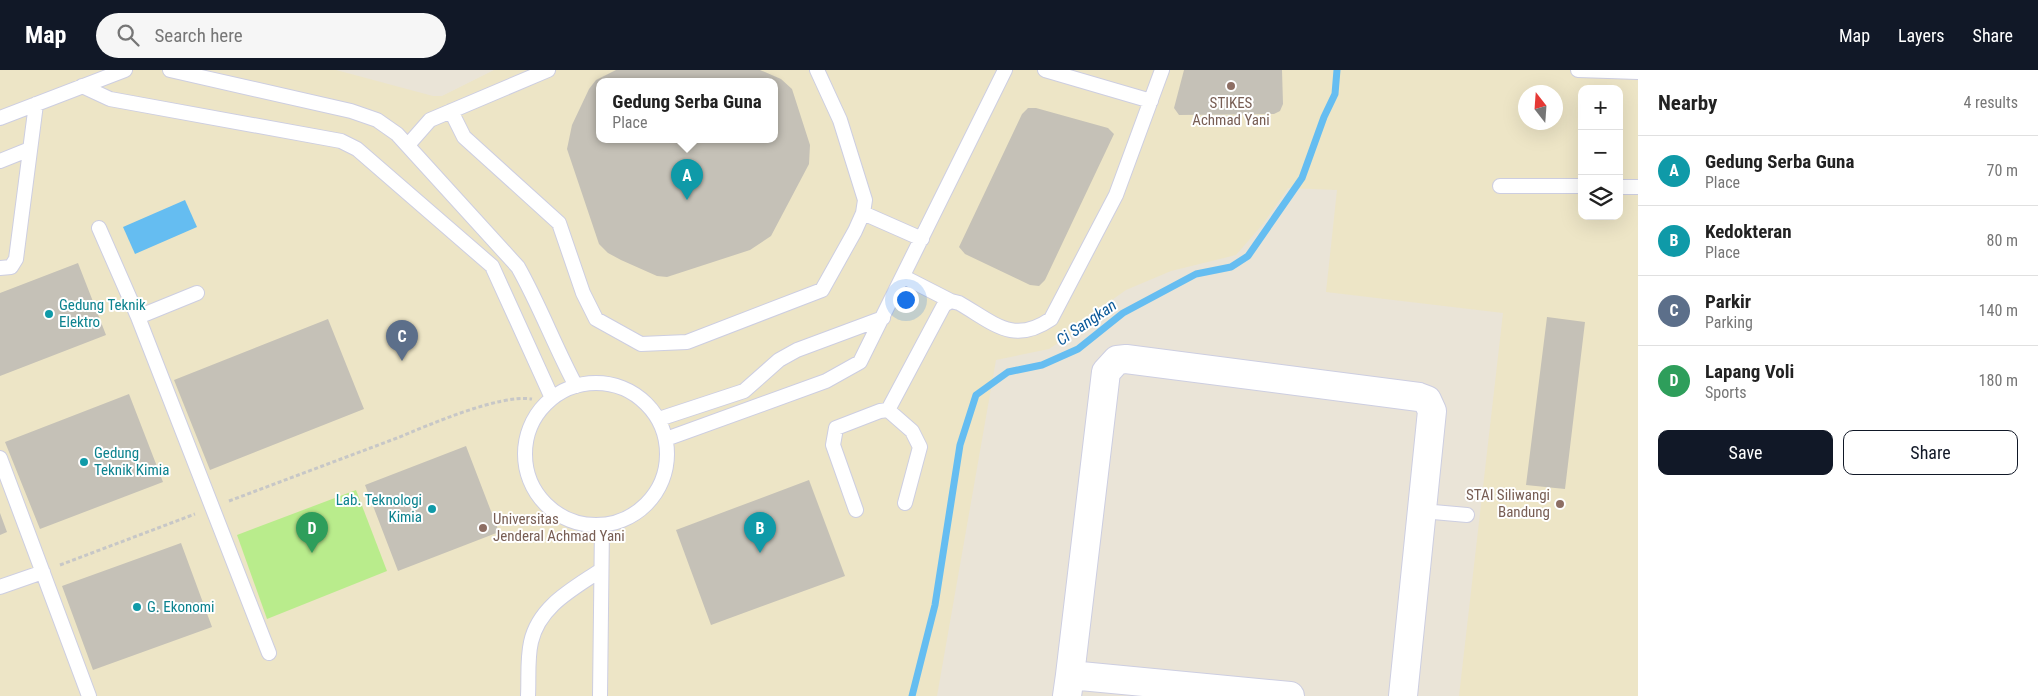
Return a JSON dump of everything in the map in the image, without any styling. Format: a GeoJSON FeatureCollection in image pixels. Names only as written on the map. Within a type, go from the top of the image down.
{"type":"FeatureCollection","features":[{"type":"Feature","properties":{"kind":"street"},"geometry":{"type":"LineString","coordinates":[[1290,696],[1069,686],[1106,372],[1117,360],[1136,360],[1419,397],[1427,400],[1432,411],[1403,696]]}},
{"type":"Feature","properties":{"kind":"lane"},"geometry":{"type":"LineString","coordinates":[[0,118],[122,70]]}},
{"type":"Feature","properties":{"kind":"lane"},"geometry":{"type":"LineString","coordinates":[[170,70],[351,111],[377,120],[408,145],[518,267],[533,293],[551,339],[576,386]]}},
{"type":"Feature","properties":{"kind":"lane"},"geometry":{"type":"LineString","coordinates":[[408,145],[430,120],[548,70]]}},
{"type":"Feature","properties":{"kind":"lane"},"geometry":{"type":"LineString","coordinates":[[451,111],[464,137],[559,223],[583,292],[596,319],[641,344],[687,342],[822,290],[863,213],[865,200],[840,120],[817,70]]}},
{"type":"Feature","properties":{"kind":"lane"},"geometry":{"type":"LineString","coordinates":[[666,439],[826,381],[860,362],[1006,70]]}},
{"type":"Feature","properties":{"kind":"lane"},"geometry":{"type":"LineString","coordinates":[[1045,70],[1151,101]]}},
{"type":"Feature","properties":{"kind":"lane"},"geometry":{"type":"LineString","coordinates":[[904,277],[1006,330],[1022,332],[1038,328],[1051,319],[1116,195],[1162,70]]}},
{"type":"Feature","properties":{"kind":"lane"},"geometry":{"type":"LineString","coordinates":[[1578,70],[1638,72]]}},
{"type":"Feature","properties":{"kind":"lane"},"geometry":{"type":"LineString","coordinates":[[82,86],[110,99],[341,141],[357,149],[492,266],[550,400]]}},
{"type":"Feature","properties":{"kind":"lane"},"geometry":{"type":"LineString","coordinates":[[0,268],[11,267],[16,259],[36,104]]}},
{"type":"Feature","properties":{"kind":"lane"},"geometry":{"type":"LineString","coordinates":[[0,161],[30,149]]}},
{"type":"Feature","properties":{"kind":"lane"},"geometry":{"type":"LineString","coordinates":[[1500,186],[1578,186]]}},
{"type":"Feature","properties":{"kind":"lane"},"geometry":{"type":"LineString","coordinates":[[1623,186],[1638,186]]}},
{"type":"Feature","properties":{"kind":"lane"},"geometry":{"type":"LineString","coordinates":[[863,213],[922,239]]}},
{"type":"Feature","properties":{"kind":"lane"},"geometry":{"type":"LineString","coordinates":[[99,228],[138,317],[268,653]]}},
{"type":"Feature","properties":{"kind":"lane"},"geometry":{"type":"LineString","coordinates":[[138,317],[197,293]]}},
{"type":"Feature","properties":{"kind":"lane"},"geometry":{"type":"LineString","coordinates":[[888,410],[944,305],[951,301]]}},
{"type":"Feature","properties":{"kind":"lane"},"geometry":{"type":"LineString","coordinates":[[659,419],[744,391],[779,360],[797,350],[883,318]]}},
{"type":"Feature","properties":{"kind":"lane"},"geometry":{"type":"LineString","coordinates":[[592,383],[623,388],[638,395],[659,419],[666,439],[667,466],[663,481],[655,495],[632,516],[618,522],[602,525],[572,521],[558,514],[536,492],[529,478],[525,462],[525,446],[529,430],[536,415],[550,400],[576,386],[592,383]]}},
{"type":"Feature","properties":{"kind":"lane"},"geometry":{"type":"LineString","coordinates":[[856,510],[833,445],[836,428],[880,411],[888,410],[912,431],[920,447],[905,503]]}},
{"type":"Feature","properties":{"kind":"lane"},"geometry":{"type":"LineString","coordinates":[[0,458],[89,696]]}},
{"type":"Feature","properties":{"kind":"lane"},"geometry":{"type":"LineString","coordinates":[[1422,511],[1467,515]]}},
{"type":"Feature","properties":{"kind":"lane"},"geometry":{"type":"LineString","coordinates":[[600,696],[602,525]]}},
{"type":"Feature","properties":{"kind":"lane"},"geometry":{"type":"LineString","coordinates":[[528,696],[530,643],[536,624],[554,602],[601,570]]}},
{"type":"Feature","properties":{"kind":"lane"},"geometry":{"type":"LineString","coordinates":[[0,587],[43,572]]}},
{"type":"Feature","properties":{"kind":"path"},"geometry":{"type":"LineString","coordinates":[[43,572],[444,420],[496,403],[526,398],[550,400]]}},
{"type":"Feature","properties":{"kind":"shaded area","name":"Universitas Jenderal Achmad Yani"},"geometry":{"type":"Polygon","coordinates":[[[0,70],[336,70],[433,96],[442,96],[494,70],[1638,70],[1638,696],[1459,696],[1503,313],[1326,292],[1337,190],[1288,188],[1263,224],[1236,255],[1171,271],[1126,290],[1095,312],[1079,329],[1049,349],[996,360],[937,696],[0,696],[0,70]]]}},
{"type":"Feature","properties":{"kind":"green space"},"geometry":{"type":"Polygon","coordinates":[[[356,490],[387,571],[267,619],[237,535],[356,490]]]}},
{"type":"Feature","properties":{"kind":"water"},"geometry":{"type":"Polygon","coordinates":[[[185,200],[197,227],[135,254],[123,227],[185,200]]]}},
{"type":"Feature","properties":{"kind":"building"},"geometry":{"type":"Polygon","coordinates":[[[616,70],[760,70],[781,79],[792,89],[810,145],[809,164],[771,236],[750,250],[667,277],[657,276],[608,253],[599,244],[567,149],[572,125],[589,89],[596,80],[596,143],[778,143],[778,78],[600,78],[616,70]]]}},
{"type":"Feature","properties":{"kind":"building","name":"STIKES Achmad Yani"},"geometry":{"type":"Polygon","coordinates":[[[1184,70],[1282,70],[1283,104],[1280,111],[1274,114],[1179,115],[1174,108],[1184,70]]]}},
{"type":"Feature","properties":{"kind":"building"},"geometry":{"type":"Polygon","coordinates":[[[1028,108],[1036,108],[1108,128],[1114,134],[1045,280],[1039,286],[1030,285],[965,254],[959,247],[1022,114],[1028,108]]]}},
{"type":"Feature","properties":{"kind":"building","name":"Gedung Teknik Elektro"},"geometry":{"type":"Polygon","coordinates":[[[78,263],[106,335],[0,376],[0,293],[78,263]]]}},
{"type":"Feature","properties":{"kind":"building"},"geometry":{"type":"Polygon","coordinates":[[[1547,317],[1585,322],[1565,489],[1526,485],[1547,317]]]}},
{"type":"Feature","properties":{"kind":"building"},"geometry":{"type":"Polygon","coordinates":[[[328,319],[364,409],[210,470],[174,380],[328,319]]]}},
{"type":"Feature","properties":{"kind":"building","name":"Gedung Teknik Kimia"},"geometry":{"type":"Polygon","coordinates":[[[129,394],[163,482],[40,529],[5,442],[129,394]]]}},
{"type":"Feature","properties":{"kind":"building","name":"Lab. Teknologi Kimia"},"geometry":{"type":"Polygon","coordinates":[[[466,446],[499,532],[398,571],[365,485],[466,446]]]}},
{"type":"Feature","properties":{"kind":"building"},"geometry":{"type":"Polygon","coordinates":[[[809,480],[845,576],[711,625],[676,530],[809,480]]]}},
{"type":"Feature","properties":{"kind":"building"},"geometry":{"type":"Polygon","coordinates":[[[0,513],[7,532],[0,535],[0,513]]]}},
{"type":"Feature","properties":{"kind":"building","name":"G. Ekonomi"},"geometry":{"type":"Polygon","coordinates":[[[181,543],[212,627],[93,670],[62,586],[181,543]]]}},
{"type":"Feature","properties":{"kind":"waterway","name":"Ci Sangkan"},"geometry":{"type":"LineString","coordinates":[[912,696],[935,605],[960,445],[976,395],[1008,372],[1042,365],[1078,349],[1123,313],[1196,274],[1231,267],[1248,256],[1302,178],[1324,117],[1335,94],[1337,70]]}},
{"type":"Feature","properties":{"kind":"place","name":"STIKES Achmad Yani"},"geometry":{"type":"Point","coordinates":[1231,86]}},
{"type":"Feature","properties":{"kind":"place","name":"Gedung Serba Guna"},"geometry":{"type":"Point","coordinates":[687,200]}},
{"type":"Feature","properties":{"kind":"place","name":"Gedung Teknik Elektro"},"geometry":{"type":"Point","coordinates":[49,314]}},
{"type":"Feature","properties":{"kind":"place","name":"Parkir"},"geometry":{"type":"Point","coordinates":[402,361]}},
{"type":"Feature","properties":{"kind":"place","name":"Gedung Teknik Kimia"},"geometry":{"type":"Point","coordinates":[84,462]}},
{"type":"Feature","properties":{"kind":"place","name":"STAI Siliwangi Bandung"},"geometry":{"type":"Point","coordinates":[1560,504]}},
{"type":"Feature","properties":{"kind":"place","name":"Lab. Teknologi Kimia"},"geometry":{"type":"Point","coordinates":[432,509]}},
{"type":"Feature","properties":{"kind":"place","name":"Universitas Jenderal Achmad Yani"},"geometry":{"type":"Point","coordinates":[483,528]}},
{"type":"Feature","properties":{"kind":"place","name":"Lapang Voli"},"geometry":{"type":"Point","coordinates":[312,553]}},
{"type":"Feature","properties":{"kind":"place","name":"Kedokteran"},"geometry":{"type":"Point","coordinates":[760,553]}},
{"type":"Feature","properties":{"kind":"place","name":"G. Ekonomi"},"geometry":{"type":"Point","coordinates":[137,607]}}]}
